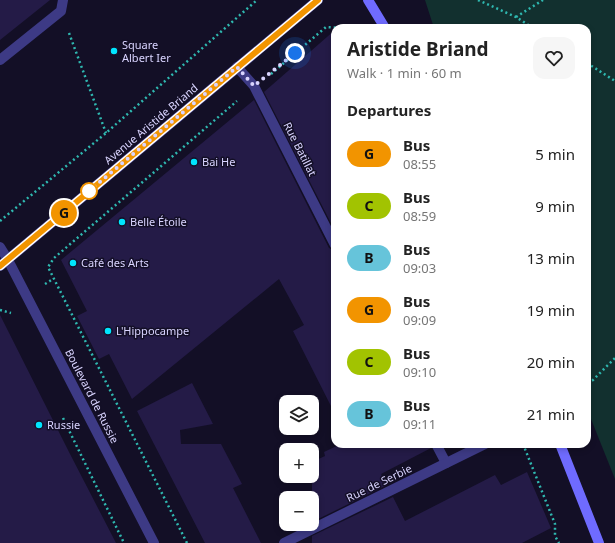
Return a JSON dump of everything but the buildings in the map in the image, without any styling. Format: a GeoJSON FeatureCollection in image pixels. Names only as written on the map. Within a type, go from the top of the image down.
{"type":"FeatureCollection","features":[{"type":"Feature","properties":{"kind":"main road"},"geometry":{"type":"LineString","coordinates":[[368,0],[383,24]]}},
{"type":"Feature","properties":{"kind":"main road"},"geometry":{"type":"LineString","coordinates":[[562,448],[598,543]]}},
{"type":"Feature","properties":{"kind":"street"},"geometry":{"type":"LineString","coordinates":[[0,60],[61,11],[63,0]]}},
{"type":"Feature","properties":{"kind":"street","name":"Avenue Aristide Briand"},"geometry":{"type":"LineString","coordinates":[[4,263],[318,0]]}},
{"type":"Feature","properties":{"kind":"street","name":"Rue Batillat"},"geometry":{"type":"LineString","coordinates":[[237,67],[254,86],[331,237]]}},
{"type":"Feature","properties":{"kind":"street"},"geometry":{"type":"LineString","coordinates":[[0,247],[4,263]]}},
{"type":"Feature","properties":{"kind":"street","name":"Boulevard de Russie"},"geometry":{"type":"LineString","coordinates":[[4,263],[154,543]]}},
{"type":"Feature","properties":{"kind":"street"},"geometry":{"type":"LineString","coordinates":[[438,448],[446,464]]}},
{"type":"Feature","properties":{"kind":"street","name":"Rue de Serbie"},"geometry":{"type":"LineString","coordinates":[[284,543],[477,448]]}},
{"type":"Feature","properties":{"kind":"path"},"geometry":{"type":"LineString","coordinates":[[0,221],[106,133],[257,0]]}},
{"type":"Feature","properties":{"kind":"path"},"geometry":{"type":"LineString","coordinates":[[478,0],[516,17],[527,24]]}},
{"type":"Feature","properties":{"kind":"path"},"geometry":{"type":"LineString","coordinates":[[516,17],[543,0]]}},
{"type":"Feature","properties":{"kind":"path"},"geometry":{"type":"LineString","coordinates":[[61,11],[106,133]]}},
{"type":"Feature","properties":{"kind":"path"},"geometry":{"type":"LineString","coordinates":[[187,543],[48,267],[54,258],[254,86],[326,27],[331,27]]}},
{"type":"Feature","properties":{"kind":"path"},"geometry":{"type":"LineString","coordinates":[[591,66],[615,81]]}},
{"type":"Feature","properties":{"kind":"path"},"geometry":{"type":"LineString","coordinates":[[0,310],[13,314]]}},
{"type":"Feature","properties":{"kind":"path"},"geometry":{"type":"LineString","coordinates":[[591,380],[615,358]]}},
{"type":"Feature","properties":{"kind":"path"},"geometry":{"type":"LineString","coordinates":[[59,411],[124,543]]}},
{"type":"Feature","properties":{"kind":"path"},"geometry":{"type":"LineString","coordinates":[[525,448],[555,524],[555,536],[559,543]]}},
{"type":"Feature","properties":{"kind":"green space"},"geometry":{"type":"Polygon","coordinates":[[[425,0],[615,0],[615,479],[591,419],[591,24],[433,24],[425,0]]]}},
{"type":"Feature","properties":{"kind":"bus line","name":"G"},"geometry":{"type":"LineString","coordinates":[[0,266],[318,0]]}},
{"type":"Feature","properties":{"kind":"place","name":"Square Albert Ier"},"geometry":{"type":"Point","coordinates":[114,51]}},
{"type":"Feature","properties":{"kind":"place","name":"Bai He"},"geometry":{"type":"Point","coordinates":[194,162]}},
{"type":"Feature","properties":{"kind":"place","name":"Belle Étoile"},"geometry":{"type":"Point","coordinates":[122,222]}},
{"type":"Feature","properties":{"kind":"place","name":"Café des Arts"},"geometry":{"type":"Point","coordinates":[73,263]}},
{"type":"Feature","properties":{"kind":"place","name":"L'Hippocampe"},"geometry":{"type":"Point","coordinates":[108,331]}},
{"type":"Feature","properties":{"kind":"place","name":"Russie"},"geometry":{"type":"Point","coordinates":[39,425]}},
{"type":"Feature","properties":{"kind":"route"},"geometry":{"type":"LineString","coordinates":[[89,191],[237,67],[254,86],[295,53]]}}]}
